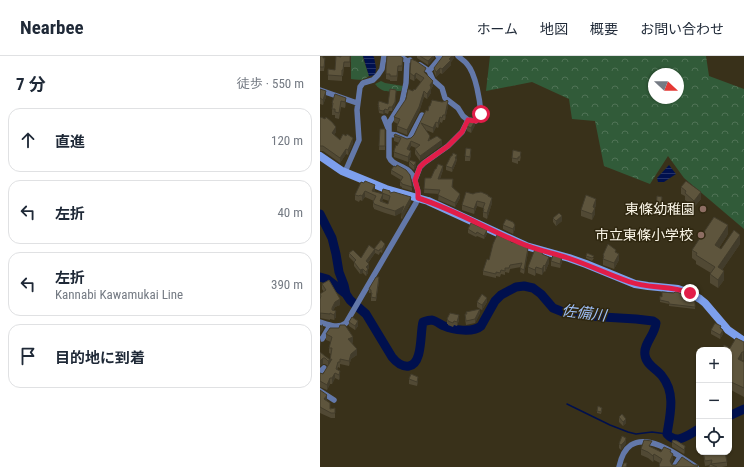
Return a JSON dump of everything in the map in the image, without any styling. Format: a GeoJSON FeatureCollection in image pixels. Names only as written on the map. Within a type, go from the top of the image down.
{"type":"FeatureCollection","features":[{"type":"Feature","properties":{"kind":"main road"},"geometry":{"type":"LineString","coordinates":[[320,156],[345,172],[386,189],[441,206],[526,246],[575,260],[635,284],[678,289],[695,295],[705,303],[728,330],[744,342]]}},
{"type":"Feature","properties":{"kind":"street"},"geometry":{"type":"LineString","coordinates":[[345,172],[359,140],[357,103],[360,87],[363,83],[373,80],[378,75],[382,69],[384,56]]}},
{"type":"Feature","properties":{"kind":"street"},"geometry":{"type":"LineString","coordinates":[[400,56],[411,59],[428,71],[433,80],[442,88],[444,101],[458,108],[463,116],[468,120],[476,121],[481,114],[481,110],[473,73],[467,64],[458,56]]}},
{"type":"Feature","properties":{"kind":"street"},"geometry":{"type":"LineString","coordinates":[[428,71],[440,58],[438,56]]}},
{"type":"Feature","properties":{"kind":"street"},"geometry":{"type":"LineString","coordinates":[[320,339],[322,339],[328,329],[336,329],[338,326],[346,323],[418,198],[415,180],[410,172],[389,159],[388,154],[389,123],[400,106],[404,95],[411,59]]}},
{"type":"Feature","properties":{"kind":"street"},"geometry":{"type":"LineString","coordinates":[[320,90],[357,103]]}},
{"type":"Feature","properties":{"kind":"street"},"geometry":{"type":"LineString","coordinates":[[384,118],[389,132],[408,140],[422,115]]}},
{"type":"Feature","properties":{"kind":"street"},"geometry":{"type":"LineString","coordinates":[[415,180],[420,167],[448,146],[462,132],[468,120]]}},
{"type":"Feature","properties":{"kind":"street"},"geometry":{"type":"LineString","coordinates":[[320,322],[338,326]]}},
{"type":"Feature","properties":{"kind":"street"},"geometry":{"type":"LineString","coordinates":[[320,391],[334,400]]}},
{"type":"Feature","properties":{"kind":"street"},"geometry":{"type":"LineString","coordinates":[[619,467],[624,451],[628,447],[643,441],[662,446],[696,467]]}},
{"type":"Feature","properties":{"kind":"street"},"geometry":{"type":"LineString","coordinates":[[674,467],[680,456]]}},
{"type":"Feature","properties":{"kind":"green space"},"geometry":{"type":"Polygon","coordinates":[[[351,56],[363,56],[369,76],[367,78],[358,80],[351,79],[351,56]]]}},
{"type":"Feature","properties":{"kind":"green space"},"geometry":{"type":"Polygon","coordinates":[[[490,56],[706,56],[709,76],[744,89],[744,229],[684,178],[668,156],[650,184],[604,166],[595,121],[572,119],[569,99],[532,82],[486,91],[490,56]]]}},
{"type":"Feature","properties":{"kind":"green space"},"geometry":{"type":"Polygon","coordinates":[[[381,81],[403,86],[401,91],[384,91],[375,84],[381,81]]]}},
{"type":"Feature","properties":{"kind":"shaded area"},"geometry":{"type":"Polygon","coordinates":[[[363,56],[374,57],[376,68],[375,75],[369,76],[363,56]]]}},
{"type":"Feature","properties":{"kind":"shaded area"},"geometry":{"type":"Polygon","coordinates":[[[669,165],[676,174],[664,182],[658,182],[657,178],[669,165]]]}},
{"type":"Feature","properties":{"kind":"building"},"geometry":{"type":"Polygon","coordinates":[[[320,56],[325,58],[324,67],[320,67],[320,56]]]}},
{"type":"Feature","properties":{"kind":"building"},"geometry":{"type":"Polygon","coordinates":[[[336,56],[350,56],[350,62],[344,62],[342,76],[328,75],[328,69],[335,70],[336,56]]]}},
{"type":"Feature","properties":{"kind":"building"},"geometry":{"type":"Polygon","coordinates":[[[387,56],[400,56],[403,58],[402,66],[398,66],[397,76],[390,76],[390,74],[386,74],[387,56]]]}},
{"type":"Feature","properties":{"kind":"building"},"geometry":{"type":"Polygon","coordinates":[[[420,56],[433,56],[428,61],[420,56]]]}},
{"type":"Feature","properties":{"kind":"building"},"geometry":{"type":"Polygon","coordinates":[[[443,56],[452,56],[449,59],[451,60],[442,69],[440,68],[436,72],[434,68],[443,56]]]}},
{"type":"Feature","properties":{"kind":"building"},"geometry":{"type":"Polygon","coordinates":[[[411,59],[426,68],[424,72],[433,81],[427,94],[424,91],[419,107],[407,130],[397,126],[400,119],[394,117],[406,99],[408,89],[413,91],[414,89],[415,90],[424,78],[416,73],[414,76],[410,73],[411,59]]]}},
{"type":"Feature","properties":{"kind":"building"},"geometry":{"type":"Polygon","coordinates":[[[320,89],[326,91],[323,100],[320,98],[320,89]]]}},
{"type":"Feature","properties":{"kind":"building"},"geometry":{"type":"Polygon","coordinates":[[[390,89],[396,90],[395,102],[392,107],[389,107],[388,110],[379,110],[379,101],[388,104],[390,89]]]}},
{"type":"Feature","properties":{"kind":"building"},"geometry":{"type":"Polygon","coordinates":[[[335,94],[346,98],[345,102],[341,101],[339,113],[335,112],[335,109],[332,109],[335,94]]]}},
{"type":"Feature","properties":{"kind":"building"},"geometry":{"type":"Polygon","coordinates":[[[432,100],[442,102],[448,101],[445,115],[443,115],[442,118],[440,117],[438,123],[436,122],[433,128],[421,123],[430,136],[428,141],[437,136],[442,140],[420,156],[415,149],[420,145],[411,141],[407,149],[411,151],[408,157],[394,152],[396,145],[397,146],[401,138],[394,136],[395,134],[407,139],[411,138],[414,135],[426,110],[428,111],[432,100]]]}},
{"type":"Feature","properties":{"kind":"building"},"geometry":{"type":"Polygon","coordinates":[[[320,117],[325,119],[326,117],[332,122],[336,127],[332,133],[340,140],[343,134],[346,136],[347,134],[353,138],[348,150],[346,149],[340,158],[323,146],[320,146],[320,117]]]}},
{"type":"Feature","properties":{"kind":"building"},"geometry":{"type":"Polygon","coordinates":[[[470,120],[475,121],[471,128],[467,126],[470,120]]]}},
{"type":"Feature","properties":{"kind":"building"},"geometry":{"type":"Polygon","coordinates":[[[380,129],[385,129],[385,146],[379,146],[380,129]]]}},
{"type":"Feature","properties":{"kind":"building"},"geometry":{"type":"Polygon","coordinates":[[[466,148],[471,149],[470,157],[465,156],[466,148]]]}},
{"type":"Feature","properties":{"kind":"building"},"geometry":{"type":"Polygon","coordinates":[[[513,150],[521,152],[518,159],[512,158],[513,150]]]}},
{"type":"Feature","properties":{"kind":"building"},"geometry":{"type":"Polygon","coordinates":[[[453,153],[457,155],[452,168],[446,166],[453,153]]]}},
{"type":"Feature","properties":{"kind":"building"},"geometry":{"type":"Polygon","coordinates":[[[409,161],[416,162],[414,166],[409,161]]]}},
{"type":"Feature","properties":{"kind":"building"},"geometry":{"type":"Polygon","coordinates":[[[438,164],[443,166],[438,179],[453,179],[452,187],[460,194],[455,203],[438,195],[440,190],[424,189],[425,178],[431,178],[438,164]]]}},
{"type":"Feature","properties":{"kind":"building"},"geometry":{"type":"Polygon","coordinates":[[[397,165],[406,170],[410,175],[412,187],[402,184],[400,182],[403,177],[391,170],[397,165]]]}},
{"type":"Feature","properties":{"kind":"building"},"geometry":{"type":"Polygon","coordinates":[[[365,181],[375,185],[372,191],[383,194],[380,201],[388,204],[390,196],[382,193],[383,189],[390,191],[390,193],[394,192],[411,197],[402,213],[404,206],[395,211],[374,204],[373,202],[376,196],[365,191],[362,196],[355,195],[361,182],[364,183],[365,181]]]}},
{"type":"Feature","properties":{"kind":"building"},"geometry":{"type":"Polygon","coordinates":[[[686,181],[701,192],[694,201],[681,187],[686,181]]]}},
{"type":"Feature","properties":{"kind":"building"},"geometry":{"type":"Polygon","coordinates":[[[466,192],[473,194],[481,192],[492,198],[487,213],[483,212],[485,203],[477,201],[474,209],[462,205],[466,192]]]}},
{"type":"Feature","properties":{"kind":"building"},"geometry":{"type":"Polygon","coordinates":[[[586,195],[596,199],[593,207],[595,208],[592,214],[581,210],[586,195]]]}},
{"type":"Feature","properties":{"kind":"building"},"geometry":{"type":"Polygon","coordinates":[[[657,196],[662,197],[661,208],[659,211],[656,211],[657,196]]]}},
{"type":"Feature","properties":{"kind":"building"},"geometry":{"type":"Polygon","coordinates":[[[559,213],[562,216],[556,221],[553,218],[559,213]]]}},
{"type":"Feature","properties":{"kind":"building"},"geometry":{"type":"Polygon","coordinates":[[[714,217],[728,225],[715,245],[721,249],[734,230],[740,235],[718,267],[724,271],[718,280],[710,274],[715,267],[696,255],[697,253],[692,250],[714,217]]]}},
{"type":"Feature","properties":{"kind":"building"},"geometry":{"type":"Polygon","coordinates":[[[506,219],[513,222],[515,225],[513,229],[503,225],[506,219]]]}},
{"type":"Feature","properties":{"kind":"building"},"geometry":{"type":"Polygon","coordinates":[[[471,223],[487,230],[484,236],[477,232],[476,234],[468,229],[471,223]]]}},
{"type":"Feature","properties":{"kind":"building"},"geometry":{"type":"Polygon","coordinates":[[[497,235],[528,248],[524,270],[520,268],[522,263],[510,265],[509,268],[505,268],[505,271],[501,270],[500,273],[496,272],[496,274],[483,271],[487,259],[489,260],[497,235]]]}},
{"type":"Feature","properties":{"kind":"building"},"geometry":{"type":"Polygon","coordinates":[[[381,240],[385,244],[379,251],[375,249],[366,261],[369,264],[366,267],[368,269],[366,272],[363,269],[360,270],[354,262],[356,260],[349,253],[353,250],[361,258],[369,245],[374,249],[381,240]]]}},
{"type":"Feature","properties":{"kind":"building"},"geometry":{"type":"Polygon","coordinates":[[[608,244],[616,250],[615,252],[619,254],[614,263],[603,259],[603,255],[608,244]]]}},
{"type":"Feature","properties":{"kind":"building"},"geometry":{"type":"Polygon","coordinates":[[[535,249],[543,252],[542,254],[549,257],[542,269],[536,267],[535,270],[528,267],[535,249]]]}},
{"type":"Feature","properties":{"kind":"building"},"geometry":{"type":"Polygon","coordinates":[[[587,253],[594,256],[592,258],[586,256],[587,253]]]}},
{"type":"Feature","properties":{"kind":"building"},"geometry":{"type":"Polygon","coordinates":[[[553,255],[562,257],[560,264],[551,261],[553,255]]]}},
{"type":"Feature","properties":{"kind":"building"},"geometry":{"type":"Polygon","coordinates":[[[376,277],[379,277],[376,298],[371,297],[372,293],[369,289],[376,277]]]}},
{"type":"Feature","properties":{"kind":"building"},"geometry":{"type":"Polygon","coordinates":[[[329,280],[340,299],[335,302],[332,308],[332,310],[336,311],[334,315],[330,313],[320,313],[320,294],[326,290],[322,284],[329,280]]]}},
{"type":"Feature","properties":{"kind":"building"},"geometry":{"type":"Polygon","coordinates":[[[662,292],[677,292],[691,298],[695,301],[695,307],[669,304],[669,302],[660,300],[660,296],[662,297],[662,292]]]}},
{"type":"Feature","properties":{"kind":"building"},"geometry":{"type":"Polygon","coordinates":[[[482,294],[487,298],[482,305],[477,302],[482,294]]]}},
{"type":"Feature","properties":{"kind":"building"},"geometry":{"type":"Polygon","coordinates":[[[480,309],[475,319],[466,321],[466,312],[480,309]]]}},
{"type":"Feature","properties":{"kind":"building"},"geometry":{"type":"Polygon","coordinates":[[[450,313],[459,315],[457,322],[454,321],[453,323],[448,321],[447,319],[450,313]]]}},
{"type":"Feature","properties":{"kind":"building"},"geometry":{"type":"Polygon","coordinates":[[[352,317],[358,321],[355,326],[349,322],[352,317]]]}},
{"type":"Feature","properties":{"kind":"building"},"geometry":{"type":"Polygon","coordinates":[[[715,323],[721,326],[720,328],[723,330],[720,335],[711,330],[715,323]]]}},
{"type":"Feature","properties":{"kind":"building"},"geometry":{"type":"Polygon","coordinates":[[[340,325],[345,325],[353,337],[348,339],[357,349],[351,354],[349,361],[340,359],[336,369],[340,371],[339,375],[335,373],[332,378],[330,378],[327,385],[320,381],[320,373],[323,374],[332,359],[330,360],[332,348],[329,348],[332,337],[326,334],[330,328],[339,328],[340,325]]]}},
{"type":"Feature","properties":{"kind":"building"},"geometry":{"type":"Polygon","coordinates":[[[736,338],[744,342],[744,351],[738,359],[744,362],[744,388],[732,382],[732,347],[731,347],[736,338]]]}},
{"type":"Feature","properties":{"kind":"building"},"geometry":{"type":"Polygon","coordinates":[[[320,352],[330,360],[328,361],[323,358],[320,361],[320,352]]]}},
{"type":"Feature","properties":{"kind":"building"},"geometry":{"type":"Polygon","coordinates":[[[411,374],[418,377],[417,382],[409,379],[411,374]]]}},
{"type":"Feature","properties":{"kind":"building"},"geometry":{"type":"Polygon","coordinates":[[[320,390],[327,395],[324,399],[330,403],[330,409],[335,408],[335,413],[331,413],[320,407],[320,390]]]}},
{"type":"Feature","properties":{"kind":"building"},"geometry":{"type":"Polygon","coordinates":[[[598,406],[602,408],[601,412],[597,411],[598,406]]]}},
{"type":"Feature","properties":{"kind":"building"},"geometry":{"type":"Polygon","coordinates":[[[622,414],[626,419],[623,422],[619,417],[622,414]]]}},
{"type":"Feature","properties":{"kind":"building"},"geometry":{"type":"Polygon","coordinates":[[[622,436],[626,438],[621,445],[619,444],[622,436]]]}},
{"type":"Feature","properties":{"kind":"building"},"geometry":{"type":"Polygon","coordinates":[[[644,440],[652,441],[649,446],[661,452],[664,447],[671,450],[670,452],[673,454],[670,461],[672,465],[676,465],[682,457],[694,465],[698,465],[697,467],[659,467],[662,459],[641,449],[644,440]]]}},
{"type":"Feature","properties":{"kind":"building"},"geometry":{"type":"Polygon","coordinates":[[[673,440],[685,446],[684,450],[672,442],[673,440]]]}},
{"type":"Feature","properties":{"kind":"building"},"geometry":{"type":"Polygon","coordinates":[[[704,455],[726,455],[727,462],[711,464],[712,460],[705,461],[704,455]]]}},
{"type":"Feature","properties":{"kind":"building"},"geometry":{"type":"Polygon","coordinates":[[[624,463],[627,463],[626,467],[622,467],[624,463]]]}},
{"type":"Feature","properties":{"kind":"building"},"geometry":{"type":"Polygon","coordinates":[[[710,464],[717,467],[709,467],[710,464]]]}},
{"type":"Feature","properties":{"kind":"waterway","name":"佐備川"},"geometry":{"type":"LineString","coordinates":[[320,214],[332,238],[339,272],[346,294],[350,300],[366,314],[392,357],[399,364],[409,366],[417,360],[423,322],[432,320],[452,329],[473,330],[481,326],[495,301],[501,295],[516,287],[524,286],[533,288],[541,294],[553,308],[563,312],[653,321],[656,323],[654,332],[647,343],[645,355],[647,362],[662,376],[671,397],[667,434],[675,439],[679,439],[696,431]]}},
{"type":"Feature","properties":{"kind":"waterway"},"geometry":{"type":"LineString","coordinates":[[320,277],[327,279],[346,294]]}},
{"type":"Feature","properties":{"kind":"waterway"},"geometry":{"type":"LineString","coordinates":[[567,404],[628,432],[636,434],[652,432],[667,434]]}},
{"type":"Feature","properties":{"kind":"waterway","name":"佐備川"},"geometry":{"type":"LineString","coordinates":[[732,415],[744,409]]}},
{"type":"Feature","properties":{"kind":"place","name":"東條幼稚園"},"geometry":{"type":"Point","coordinates":[703,209]}},
{"type":"Feature","properties":{"kind":"place","name":"市立東條小学校"},"geometry":{"type":"Point","coordinates":[701,235]}},
{"type":"Feature","properties":{"kind":"route"},"geometry":{"type":"LineString","coordinates":[[481,114],[476,121],[468,120],[462,132],[448,146],[420,167],[415,180],[419,194],[418,198],[460,214],[526,246],[569,258],[635,284],[678,289],[690,293]]}}]}
